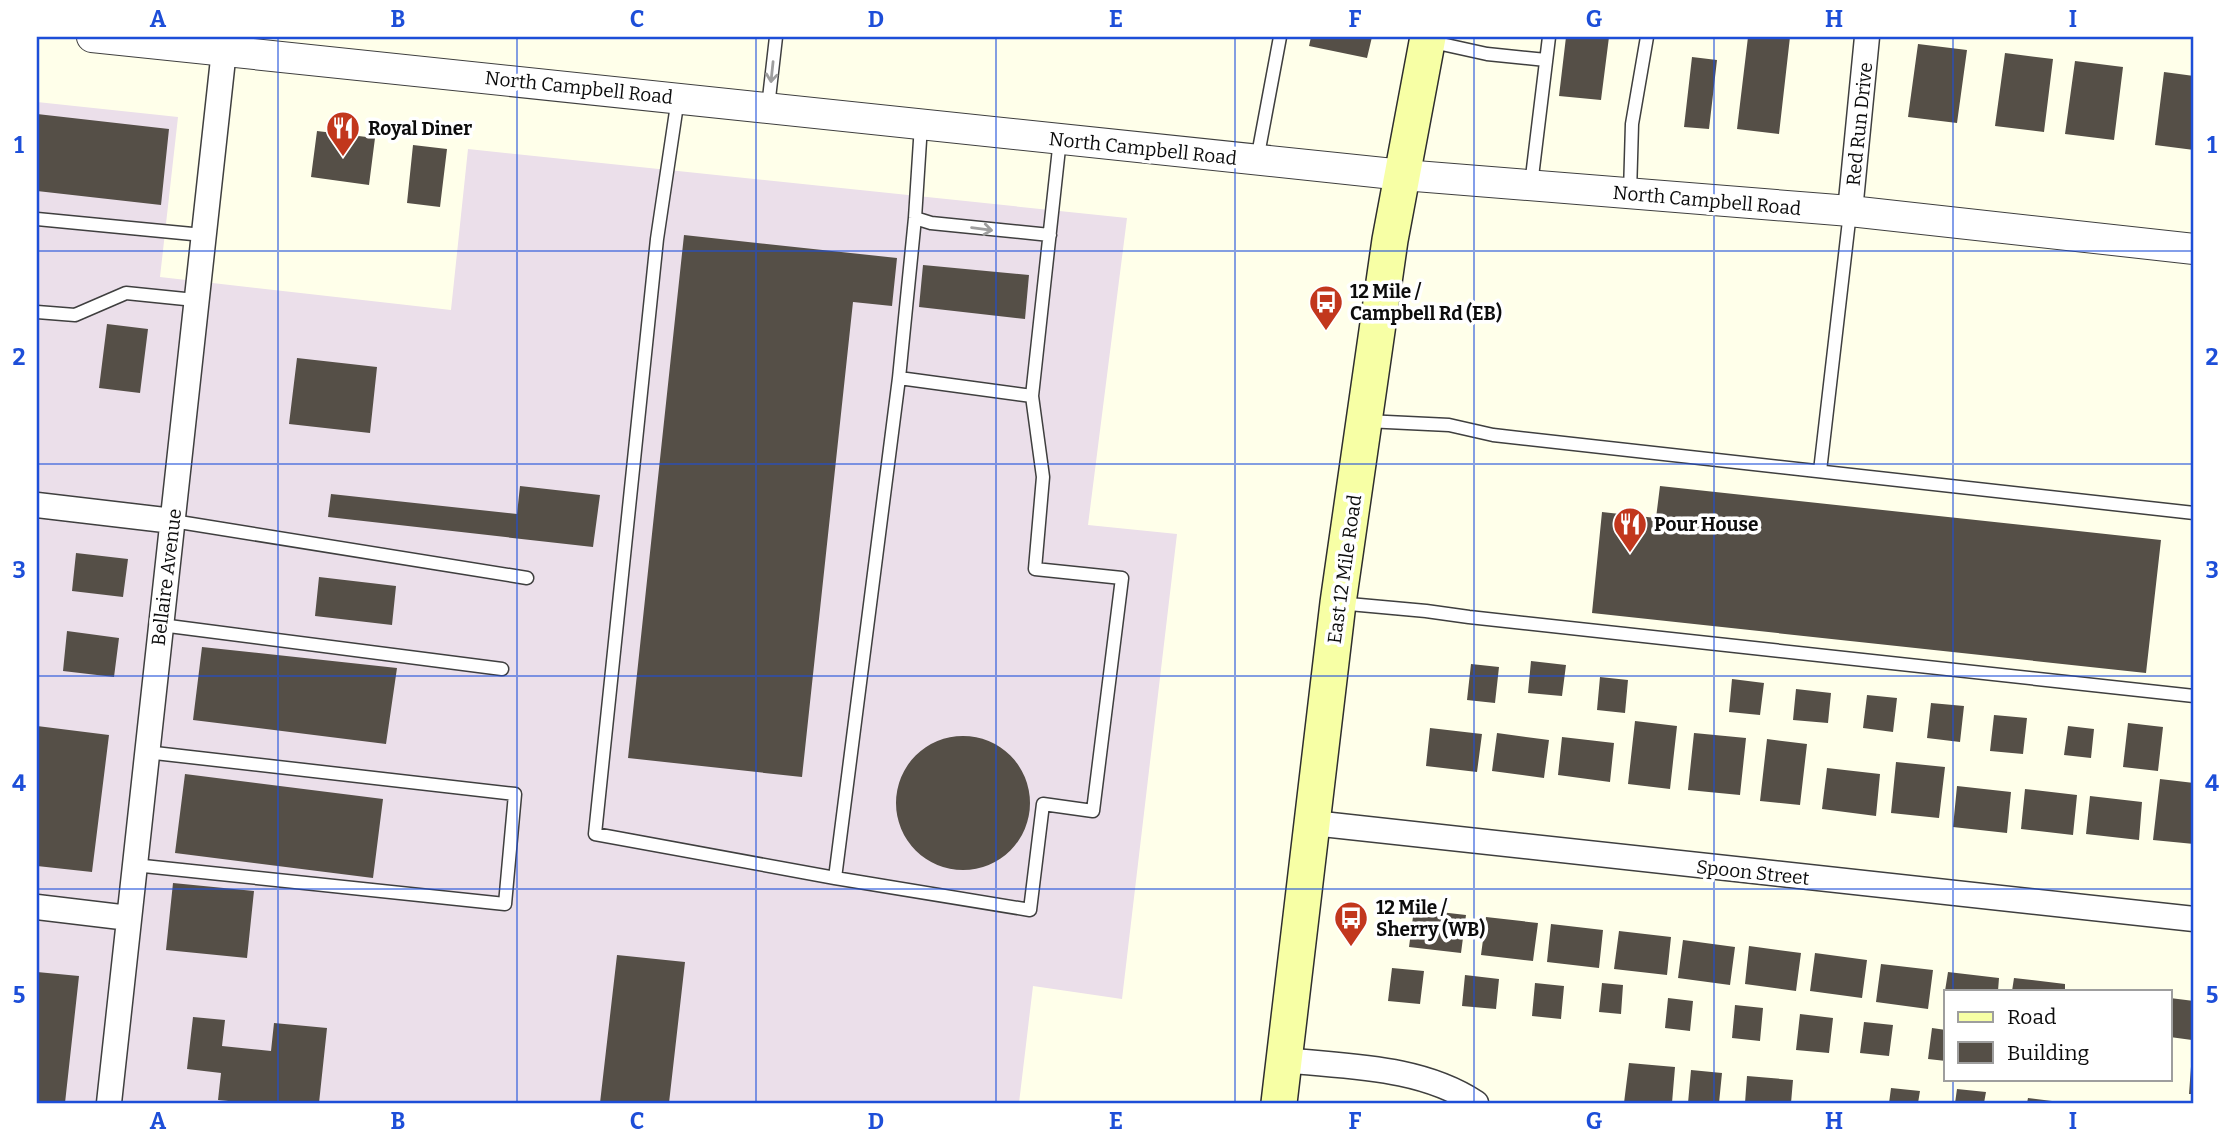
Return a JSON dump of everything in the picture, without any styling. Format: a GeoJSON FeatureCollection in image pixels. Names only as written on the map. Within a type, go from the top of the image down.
{"type":"FeatureCollection","features":[{"type":"Feature","properties":{"kind":"main road","name":"East 12 Mile Road"},"geometry":{"type":"LineString","coordinates":[[1279,1103],[1338,603],[1390,240],[1428,39]]}},
{"type":"Feature","properties":{"kind":"street","name":"North Campbell Road"},"geometry":{"type":"LineString","coordinates":[[92,37],[1403,175],[1850,211],[2194,249]]}},
{"type":"Feature","properties":{"kind":"street","name":"Red Run Drive"},"geometry":{"type":"LineString","coordinates":[[1850,211],[1867,37]]}},
{"type":"Feature","properties":{"kind":"street","name":"Bellaire Avenue"},"geometry":{"type":"LineString","coordinates":[[108,1103],[224,50]]}},
{"type":"Feature","properties":{"kind":"street"},"geometry":{"type":"LineString","coordinates":[[37,505],[173,521]]}},
{"type":"Feature","properties":{"kind":"street","name":"Spoon Street"},"geometry":{"type":"LineString","coordinates":[[1313,823],[2194,919]]}},
{"type":"Feature","properties":{"kind":"street"},"geometry":{"type":"LineString","coordinates":[[37,907],[129,918]]}},
{"type":"Feature","properties":{"kind":"street"},"geometry":{"type":"LineString","coordinates":[[1284,1060],[1397,1073],[1429,1080],[1476,1103]]}},
{"type":"Feature","properties":{"kind":"lane"},"geometry":{"type":"LineString","coordinates":[[768,107],[776,37]]}},
{"type":"Feature","properties":{"kind":"lane"},"geometry":{"type":"LineString","coordinates":[[1257,160],[1280,37]]}},
{"type":"Feature","properties":{"kind":"lane"},"geometry":{"type":"LineString","coordinates":[[1531,186],[1549,37]]}},
{"type":"Feature","properties":{"kind":"lane"},"geometry":{"type":"LineString","coordinates":[[1630,194],[1632,124],[1647,37]]}},
{"type":"Feature","properties":{"kind":"lane"},"geometry":{"type":"LineString","coordinates":[[1428,39],[1487,54],[1546,60]]}},
{"type":"Feature","properties":{"kind":"lane"},"geometry":{"type":"LineString","coordinates":[[678,97],[657,239],[595,834],[1030,910],[1043,804],[1093,811],[1122,578],[1035,569],[1043,477],[1032,396],[1060,138]]}},
{"type":"Feature","properties":{"kind":"lane"},"geometry":{"type":"LineString","coordinates":[[835,878],[900,378],[921,124]]}},
{"type":"Feature","properties":{"kind":"lane"},"geometry":{"type":"LineString","coordinates":[[1820,471],[1850,211]]}},
{"type":"Feature","properties":{"kind":"lane"},"geometry":{"type":"LineString","coordinates":[[915,218],[932,223],[1050,235]]}},
{"type":"Feature","properties":{"kind":"lane"},"geometry":{"type":"LineString","coordinates":[[37,219],[203,235]]}},
{"type":"Feature","properties":{"kind":"lane"},"geometry":{"type":"LineString","coordinates":[[37,312],[75,315],[126,293],[195,300]]}},
{"type":"Feature","properties":{"kind":"lane"},"geometry":{"type":"LineString","coordinates":[[900,378],[1032,396]]}},
{"type":"Feature","properties":{"kind":"lane"},"geometry":{"type":"LineString","coordinates":[[1365,421],[1449,425],[1493,435],[2194,513]]}},
{"type":"Feature","properties":{"kind":"lane"},"geometry":{"type":"LineString","coordinates":[[173,521],[527,578]]}},
{"type":"Feature","properties":{"kind":"lane"},"geometry":{"type":"LineString","coordinates":[[1338,603],[2194,695]]}},
{"type":"Feature","properties":{"kind":"lane"},"geometry":{"type":"LineString","coordinates":[[161,625],[502,669]]}},
{"type":"Feature","properties":{"kind":"lane"},"geometry":{"type":"LineString","coordinates":[[134,865],[505,904],[515,794],[146,752]]}},
{"type":"Feature","properties":{"kind":"shaded area"},"geometry":{"type":"Polygon","coordinates":[[[37,102],[178,117],[160,277],[451,310],[468,149],[1127,218],[1088,525],[1177,534],[1122,999],[1033,986],[1019,1103],[37,1103],[37,102]]]}},
{"type":"Feature","properties":{"kind":"building"},"geometry":{"type":"Polygon","coordinates":[[[1311,37],[1372,37],[1367,58],[1309,46],[1311,37]]]}},
{"type":"Feature","properties":{"kind":"building"},"geometry":{"type":"Polygon","coordinates":[[[1566,37],[1609,37],[1601,100],[1559,96],[1566,37]]]}},
{"type":"Feature","properties":{"kind":"building"},"geometry":{"type":"Polygon","coordinates":[[[1748,37],[1790,37],[1779,134],[1737,129],[1748,37]]]}},
{"type":"Feature","properties":{"kind":"building"},"geometry":{"type":"Polygon","coordinates":[[[1918,44],[1967,50],[1957,123],[1908,117],[1918,44]]]}},
{"type":"Feature","properties":{"kind":"building"},"geometry":{"type":"Polygon","coordinates":[[[2005,53],[2053,59],[2044,132],[1995,126],[2005,53]]]}},
{"type":"Feature","properties":{"kind":"building"},"geometry":{"type":"Polygon","coordinates":[[[1692,57],[1717,60],[1709,129],[1684,127],[1692,57]]]}},
{"type":"Feature","properties":{"kind":"building"},"geometry":{"type":"Polygon","coordinates":[[[2075,61],[2123,67],[2114,140],[2065,134],[2075,61]]]}},
{"type":"Feature","properties":{"kind":"building"},"geometry":{"type":"Polygon","coordinates":[[[2164,72],[2194,76],[2194,150],[2155,145],[2164,72]]]}},
{"type":"Feature","properties":{"kind":"building"},"geometry":{"type":"Polygon","coordinates":[[[37,114],[169,129],[161,205],[37,191],[37,114]]]}},
{"type":"Feature","properties":{"kind":"building","name":"Royal Diner"},"geometry":{"type":"Polygon","coordinates":[[[317,131],[375,138],[369,185],[311,177],[317,131]]]}},
{"type":"Feature","properties":{"kind":"building"},"geometry":{"type":"Polygon","coordinates":[[[413,145],[447,149],[440,207],[407,203],[413,145]]]}},
{"type":"Feature","properties":{"kind":"building"},"geometry":{"type":"Polygon","coordinates":[[[684,235],[897,258],[892,306],[853,302],[802,777],[628,758],[684,235]]]}},
{"type":"Feature","properties":{"kind":"building"},"geometry":{"type":"Polygon","coordinates":[[[923,265],[1029,275],[1025,319],[919,307],[923,265]]]}},
{"type":"Feature","properties":{"kind":"building"},"geometry":{"type":"Polygon","coordinates":[[[107,324],[148,329],[140,393],[99,388],[107,324]]]}},
{"type":"Feature","properties":{"kind":"building"},"geometry":{"type":"Polygon","coordinates":[[[297,358],[377,367],[370,433],[289,424],[297,358]]]}},
{"type":"Feature","properties":{"kind":"building"},"geometry":{"type":"Polygon","coordinates":[[[520,486],[600,495],[593,547],[328,517],[331,494],[517,514],[520,486]]]}},
{"type":"Feature","properties":{"kind":"building"},"geometry":{"type":"Polygon","coordinates":[[[1660,486],[2161,540],[2146,673],[1592,613],[1602,512],[1656,518],[1660,486]]]}},
{"type":"Feature","properties":{"kind":"building"},"geometry":{"type":"Polygon","coordinates":[[[76,553],[128,559],[123,597],[72,591],[76,553]]]}},
{"type":"Feature","properties":{"kind":"building"},"geometry":{"type":"Polygon","coordinates":[[[319,577],[396,586],[392,625],[315,616],[319,577]]]}},
{"type":"Feature","properties":{"kind":"building"},"geometry":{"type":"Polygon","coordinates":[[[67,631],[119,638],[114,677],[63,671],[67,631]]]}},
{"type":"Feature","properties":{"kind":"building"},"geometry":{"type":"Polygon","coordinates":[[[202,647],[397,668],[386,744],[193,720],[202,647]]]}},
{"type":"Feature","properties":{"kind":"building"},"geometry":{"type":"Polygon","coordinates":[[[1531,661],[1566,665],[1562,696],[1528,693],[1531,661]]]}},
{"type":"Feature","properties":{"kind":"building"},"geometry":{"type":"Polygon","coordinates":[[[1471,664],[1499,667],[1495,703],[1467,700],[1471,664]]]}},
{"type":"Feature","properties":{"kind":"building"},"geometry":{"type":"Polygon","coordinates":[[[1600,677],[1628,680],[1625,713],[1597,710],[1600,677]]]}},
{"type":"Feature","properties":{"kind":"building"},"geometry":{"type":"Polygon","coordinates":[[[1732,679],[1764,683],[1760,715],[1729,712],[1732,679]]]}},
{"type":"Feature","properties":{"kind":"building"},"geometry":{"type":"Polygon","coordinates":[[[1796,689],[1831,693],[1828,723],[1793,720],[1796,689]]]}},
{"type":"Feature","properties":{"kind":"building"},"geometry":{"type":"Polygon","coordinates":[[[1867,695],[1897,698],[1893,732],[1863,728],[1867,695]]]}},
{"type":"Feature","properties":{"kind":"building"},"geometry":{"type":"Polygon","coordinates":[[[1931,703],[1964,706],[1960,742],[1927,738],[1931,703]]]}},
{"type":"Feature","properties":{"kind":"building"},"geometry":{"type":"Polygon","coordinates":[[[1994,715],[2027,718],[2023,754],[1990,751],[1994,715]]]}},
{"type":"Feature","properties":{"kind":"building"},"geometry":{"type":"Polygon","coordinates":[[[1635,721],[1677,726],[1670,789],[1628,784],[1635,721]]]}},
{"type":"Feature","properties":{"kind":"building"},"geometry":{"type":"Polygon","coordinates":[[[2128,723],[2163,727],[2158,771],[2123,767],[2128,723]]]}},
{"type":"Feature","properties":{"kind":"building"},"geometry":{"type":"Polygon","coordinates":[[[37,726],[109,735],[92,872],[37,866],[37,726]]]}},
{"type":"Feature","properties":{"kind":"building"},"geometry":{"type":"Polygon","coordinates":[[[2068,726],[2094,729],[2091,758],[2064,755],[2068,726]]]}},
{"type":"Feature","properties":{"kind":"building"},"geometry":{"type":"Polygon","coordinates":[[[1430,728],[1482,734],[1477,772],[1426,766],[1430,728]]]}},
{"type":"Feature","properties":{"kind":"building"},"geometry":{"type":"Polygon","coordinates":[[[1497,733],[1549,740],[1544,778],[1492,771],[1497,733]]]}},
{"type":"Feature","properties":{"kind":"building"},"geometry":{"type":"Polygon","coordinates":[[[1694,733],[1746,738],[1740,795],[1688,790],[1694,733]]]}},
{"type":"Feature","properties":{"kind":"building"},"geometry":{"type":"Polygon","coordinates":[[[963,736],[988,742],[1010,756],[1024,778],[1030,803],[1024,828],[1010,850],[988,864],[963,870],[938,864],[916,850],[902,828],[896,803],[902,778],[916,756],[938,742],[963,736]]]}},
{"type":"Feature","properties":{"kind":"building"},"geometry":{"type":"Polygon","coordinates":[[[1562,737],[1614,743],[1610,782],[1558,775],[1562,737]]]}},
{"type":"Feature","properties":{"kind":"building"},"geometry":{"type":"Polygon","coordinates":[[[1767,739],[1807,744],[1800,805],[1760,801],[1767,739]]]}},
{"type":"Feature","properties":{"kind":"building"},"geometry":{"type":"Polygon","coordinates":[[[1896,762],[1945,767],[1939,818],[1891,813],[1896,762]]]}},
{"type":"Feature","properties":{"kind":"building"},"geometry":{"type":"Polygon","coordinates":[[[1827,768],[1880,774],[1876,816],[1822,809],[1827,768]]]}},
{"type":"Feature","properties":{"kind":"building"},"geometry":{"type":"Polygon","coordinates":[[[185,774],[383,799],[373,878],[175,853],[185,774]]]}},
{"type":"Feature","properties":{"kind":"building"},"geometry":{"type":"Polygon","coordinates":[[[2160,779],[2194,783],[2194,844],[2153,840],[2160,779]]]}},
{"type":"Feature","properties":{"kind":"building"},"geometry":{"type":"Polygon","coordinates":[[[1957,786],[2011,792],[2007,833],[1953,827],[1957,786]]]}},
{"type":"Feature","properties":{"kind":"building"},"geometry":{"type":"Polygon","coordinates":[[[2025,789],[2077,795],[2073,835],[2021,829],[2025,789]]]}},
{"type":"Feature","properties":{"kind":"building"},"geometry":{"type":"Polygon","coordinates":[[[2090,796],[2142,802],[2139,840],[2086,834],[2090,796]]]}},
{"type":"Feature","properties":{"kind":"building"},"geometry":{"type":"Polygon","coordinates":[[[173,883],[254,891],[247,958],[166,950],[173,883]]]}},
{"type":"Feature","properties":{"kind":"building"},"geometry":{"type":"Polygon","coordinates":[[[1414,909],[1466,915],[1461,953],[1409,947],[1414,909]]]}},
{"type":"Feature","properties":{"kind":"building"},"geometry":{"type":"Polygon","coordinates":[[[1486,917],[1538,923],[1533,961],[1481,955],[1486,917]]]}},
{"type":"Feature","properties":{"kind":"building"},"geometry":{"type":"Polygon","coordinates":[[[1551,924],[1603,930],[1599,968],[1547,962],[1551,924]]]}},
{"type":"Feature","properties":{"kind":"building"},"geometry":{"type":"Polygon","coordinates":[[[1619,931],[1671,937],[1667,975],[1614,969],[1619,931]]]}},
{"type":"Feature","properties":{"kind":"building"},"geometry":{"type":"Polygon","coordinates":[[[1683,940],[1735,947],[1730,985],[1678,978],[1683,940]]]}},
{"type":"Feature","properties":{"kind":"building"},"geometry":{"type":"Polygon","coordinates":[[[1749,946],[1801,953],[1796,991],[1745,984],[1749,946]]]}},
{"type":"Feature","properties":{"kind":"building"},"geometry":{"type":"Polygon","coordinates":[[[1815,953],[1867,960],[1862,998],[1810,991],[1815,953]]]}},
{"type":"Feature","properties":{"kind":"building"},"geometry":{"type":"Polygon","coordinates":[[[617,955],[685,962],[669,1103],[600,1103],[617,955]]]}},
{"type":"Feature","properties":{"kind":"building"},"geometry":{"type":"Polygon","coordinates":[[[1881,964],[1933,970],[1928,1009],[1876,1002],[1881,964]]]}},
{"type":"Feature","properties":{"kind":"building"},"geometry":{"type":"Polygon","coordinates":[[[1392,968],[1424,971],[1420,1004],[1388,1001],[1392,968]]]}},
{"type":"Feature","properties":{"kind":"building"},"geometry":{"type":"Polygon","coordinates":[[[37,972],[79,976],[65,1103],[37,1103],[37,972]]]}},
{"type":"Feature","properties":{"kind":"building"},"geometry":{"type":"Polygon","coordinates":[[[1948,972],[1999,978],[1998,990],[1945,990],[1948,972]]]}},
{"type":"Feature","properties":{"kind":"building"},"geometry":{"type":"Polygon","coordinates":[[[1465,975],[1499,979],[1496,1009],[1462,1006],[1465,975]]]}},
{"type":"Feature","properties":{"kind":"building"},"geometry":{"type":"Polygon","coordinates":[[[2014,978],[2065,984],[2065,990],[2012,990],[2014,978]]]}},
{"type":"Feature","properties":{"kind":"building"},"geometry":{"type":"Polygon","coordinates":[[[1535,983],[1564,986],[1561,1019],[1532,1016],[1535,983]]]}},
{"type":"Feature","properties":{"kind":"building"},"geometry":{"type":"Polygon","coordinates":[[[1602,983],[1623,985],[1621,1014],[1599,1012],[1602,983]]]}},
{"type":"Feature","properties":{"kind":"building"},"geometry":{"type":"Polygon","coordinates":[[[1668,998],[1693,1001],[1690,1031],[1665,1028],[1668,998]]]}},
{"type":"Feature","properties":{"kind":"building"},"geometry":{"type":"Polygon","coordinates":[[[2172,998],[2194,1001],[2192,1040],[2172,1037],[2172,998]]]}},
{"type":"Feature","properties":{"kind":"building"},"geometry":{"type":"Polygon","coordinates":[[[1735,1005],[1763,1008],[1760,1041],[1732,1038],[1735,1005]]]}},
{"type":"Feature","properties":{"kind":"building"},"geometry":{"type":"Polygon","coordinates":[[[1800,1014],[1833,1018],[1829,1053],[1796,1050],[1800,1014]]]}},
{"type":"Feature","properties":{"kind":"building"},"geometry":{"type":"Polygon","coordinates":[[[193,1017],[225,1020],[222,1046],[271,1051],[274,1023],[327,1028],[319,1103],[218,1100],[221,1073],[187,1069],[193,1017]]]}},
{"type":"Feature","properties":{"kind":"building"},"geometry":{"type":"Polygon","coordinates":[[[1864,1022],[1893,1025],[1889,1056],[1860,1053],[1864,1022]]]}},
{"type":"Feature","properties":{"kind":"building"},"geometry":{"type":"Polygon","coordinates":[[[1932,1028],[1944,1030],[1944,1061],[1928,1059],[1932,1028]]]}},
{"type":"Feature","properties":{"kind":"building"},"geometry":{"type":"Polygon","coordinates":[[[2192,1053],[2194,1094],[2189,1094],[2192,1053]]]}},
{"type":"Feature","properties":{"kind":"building"},"geometry":{"type":"Polygon","coordinates":[[[1629,1063],[1675,1067],[1672,1103],[1624,1103],[1629,1063]]]}},
{"type":"Feature","properties":{"kind":"building"},"geometry":{"type":"Polygon","coordinates":[[[1691,1070],[1722,1073],[1719,1103],[1688,1103],[1691,1070]]]}},
{"type":"Feature","properties":{"kind":"building"},"geometry":{"type":"Polygon","coordinates":[[[1747,1076],[1793,1080],[1791,1103],[1745,1103],[1747,1076]]]}},
{"type":"Feature","properties":{"kind":"building"},"geometry":{"type":"Polygon","coordinates":[[[1891,1088],[1920,1091],[1918,1103],[1889,1103],[1891,1088]]]}},
{"type":"Feature","properties":{"kind":"building"},"geometry":{"type":"Polygon","coordinates":[[[1957,1089],[1986,1092],[1984,1103],[1955,1103],[1957,1089]]]}},
{"type":"Feature","properties":{"kind":"building"},"geometry":{"type":"Polygon","coordinates":[[[2028,1098],[2052,1101],[2027,1103],[2028,1098]]]}},
{"type":"Feature","properties":{"kind":"place","name":"Royal Diner"},"geometry":{"type":"Point","coordinates":[343,158]}},
{"type":"Feature","properties":{"kind":"place","name":"12 Mile / Campbell Rd (EB)"},"geometry":{"type":"Point","coordinates":[1326,332]}},
{"type":"Feature","properties":{"kind":"place","name":"Pour House"},"geometry":{"type":"Point","coordinates":[1630,554]}},
{"type":"Feature","properties":{"kind":"place","name":"12 Mile / Sherry (WB)"},"geometry":{"type":"Point","coordinates":[1351,948]}}]}
